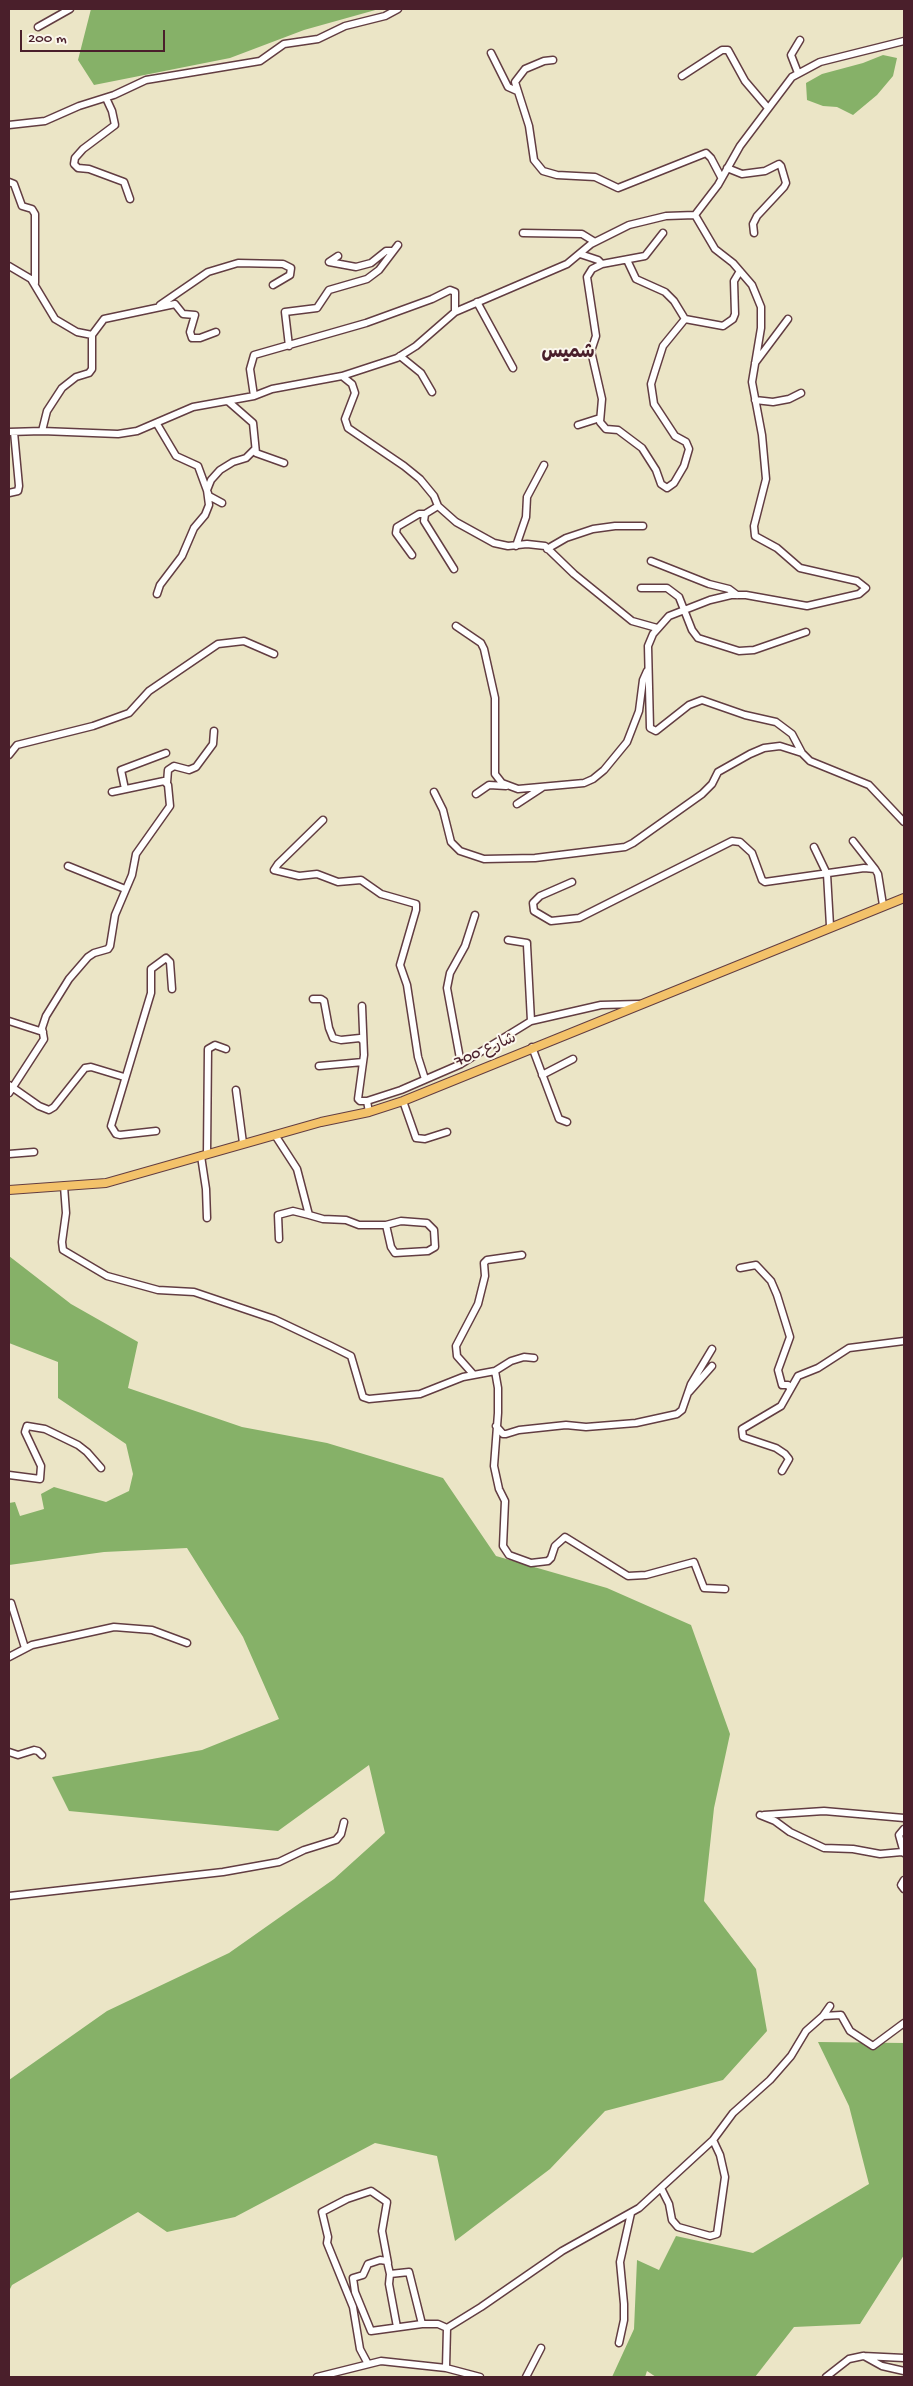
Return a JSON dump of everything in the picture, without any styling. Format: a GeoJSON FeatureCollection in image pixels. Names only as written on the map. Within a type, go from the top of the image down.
{"type":"FeatureCollection","features":[{"type":"Feature","properties":{"kind":"main road","name":"شارع 700"},"geometry":{"type":"LineString","coordinates":[[9,1190],[115,1180],[321,1122],[369,1112],[402,1101],[830,926],[904,898]]}},
{"type":"Feature","properties":{"kind":"street"},"geometry":{"type":"LineString","coordinates":[[38,27],[70,9]]}},
{"type":"Feature","properties":{"kind":"street"},"geometry":{"type":"LineString","coordinates":[[9,125],[45,121],[79,106],[106,98],[146,80],[260,61],[284,44],[318,39],[345,26],[385,16],[398,9]]}},
{"type":"Feature","properties":{"kind":"street"},"geometry":{"type":"LineString","coordinates":[[798,73],[791,55],[800,40]]}},
{"type":"Feature","properties":{"kind":"street"},"geometry":{"type":"LineString","coordinates":[[695,215],[740,146],[768,108],[798,73],[820,62],[904,41]]}},
{"type":"Feature","properties":{"kind":"street"},"geometry":{"type":"LineString","coordinates":[[682,76],[722,50],[728,50],[745,81],[768,108]]}},
{"type":"Feature","properties":{"kind":"street"},"geometry":{"type":"LineString","coordinates":[[491,53],[508,87],[517,91]]}},
{"type":"Feature","properties":{"kind":"street"},"geometry":{"type":"LineString","coordinates":[[553,60],[533,65],[520,73],[515,79],[517,91],[530,126],[534,160],[546,173],[591,177],[618,188],[706,154],[712,158],[721,177]]}},
{"type":"Feature","properties":{"kind":"street"},"geometry":{"type":"LineString","coordinates":[[106,98],[112,111],[115,125],[83,149],[75,158],[74,164],[78,168],[89,169],[124,182],[130,199]]}},
{"type":"Feature","properties":{"kind":"street"},"geometry":{"type":"LineString","coordinates":[[727,168],[742,174],[766,171],[779,164],[780,166],[785,179],[784,187],[757,216],[753,224],[754,233]]}},
{"type":"Feature","properties":{"kind":"street"},"geometry":{"type":"LineString","coordinates":[[9,182],[14,184],[22,206],[32,209],[35,214],[35,283]]}},
{"type":"Feature","properties":{"kind":"street"},"geometry":{"type":"LineString","coordinates":[[9,493],[18,490],[19,486],[11,432],[42,431],[118,434],[137,432],[194,407],[229,402],[272,389],[342,376],[400,356],[416,346],[455,312],[564,266],[595,242],[638,222],[666,216],[695,215]]}},
{"type":"Feature","properties":{"kind":"street"},"geometry":{"type":"LineString","coordinates":[[695,215],[715,248],[752,285],[761,307],[761,328],[752,382],[762,435],[766,479],[754,526],[755,536],[777,548],[800,568],[858,581],[866,588],[860,594],[807,606],[737,595],[714,598],[669,616],[657,628],[648,646],[650,725],[652,731],[659,730],[689,705],[702,700],[782,725],[796,740],[802,753]]}},
{"type":"Feature","properties":{"kind":"street"},"geometry":{"type":"LineString","coordinates":[[523,233],[582,234],[595,242]]}},
{"type":"Feature","properties":{"kind":"street"},"geometry":{"type":"LineString","coordinates":[[663,233],[645,256],[602,264],[592,268],[587,277],[596,336],[592,351],[602,399],[600,418],[602,427],[612,431],[618,430],[642,448],[656,470],[662,486],[667,488],[672,486],[684,466],[689,446],[675,436],[658,412],[652,396],[651,384],[663,346],[685,319]]}},
{"type":"Feature","properties":{"kind":"street"},"geometry":{"type":"LineString","coordinates":[[289,346],[285,312],[319,307],[327,292],[367,279],[379,270],[398,245]]}},
{"type":"Feature","properties":{"kind":"street"},"geometry":{"type":"LineString","coordinates":[[338,256],[329,262],[356,267],[371,263],[386,251],[392,252]]}},
{"type":"Feature","properties":{"kind":"street"},"geometry":{"type":"LineString","coordinates":[[580,254],[598,260],[602,264]]}},
{"type":"Feature","properties":{"kind":"street"},"geometry":{"type":"LineString","coordinates":[[627,260],[636,279],[665,292],[674,301],[685,319],[723,326],[729,323],[736,314],[734,281],[740,271]]}},
{"type":"Feature","properties":{"kind":"street"},"geometry":{"type":"LineString","coordinates":[[157,307],[208,272],[230,264],[283,264],[291,268],[290,274],[273,285]]}},
{"type":"Feature","properties":{"kind":"street"},"geometry":{"type":"LineString","coordinates":[[9,266],[35,283],[55,319],[72,330],[92,335]]}},
{"type":"Feature","properties":{"kind":"street"},"geometry":{"type":"LineString","coordinates":[[254,396],[250,369],[254,355],[366,323],[432,299],[450,290],[455,292],[455,312]]}},
{"type":"Feature","properties":{"kind":"street"},"geometry":{"type":"LineString","coordinates":[[476,302],[513,368]]}},
{"type":"Feature","properties":{"kind":"street"},"geometry":{"type":"LineString","coordinates":[[42,431],[47,412],[62,388],[76,377],[89,373],[92,368],[92,335],[104,319],[175,304],[183,314],[194,314],[196,317],[190,334],[194,339],[216,332]]}},
{"type":"Feature","properties":{"kind":"street"},"geometry":{"type":"LineString","coordinates":[[754,364],[788,319]]}},
{"type":"Feature","properties":{"kind":"street"},"geometry":{"type":"LineString","coordinates":[[400,356],[420,373],[432,392]]}},
{"type":"Feature","properties":{"kind":"street"},"geometry":{"type":"LineString","coordinates":[[342,376],[352,384],[355,393],[345,419],[348,428],[389,454],[420,478],[434,496],[438,506],[464,528],[494,543],[516,546],[538,544],[547,549],[574,574],[632,621],[657,628]]}},
{"type":"Feature","properties":{"kind":"street"},"geometry":{"type":"LineString","coordinates":[[755,400],[773,402],[789,399],[801,393]]}},
{"type":"Feature","properties":{"kind":"street"},"geometry":{"type":"LineString","coordinates":[[206,490],[211,480],[220,470],[233,462],[246,458],[254,450],[255,433],[252,423],[229,402]]}},
{"type":"Feature","properties":{"kind":"street"},"geometry":{"type":"LineString","coordinates":[[578,425],[600,418]]}},
{"type":"Feature","properties":{"kind":"street"},"geometry":{"type":"LineString","coordinates":[[157,424],[176,456],[198,466],[209,504],[205,515],[194,528],[182,556],[160,585],[157,594]]}},
{"type":"Feature","properties":{"kind":"street"},"geometry":{"type":"LineString","coordinates":[[254,450],[260,456],[284,463]]}},
{"type":"Feature","properties":{"kind":"street"},"geometry":{"type":"LineString","coordinates":[[516,546],[526,517],[527,497],[544,465]]}},
{"type":"Feature","properties":{"kind":"street"},"geometry":{"type":"LineString","coordinates":[[206,490],[209,496],[222,503]]}},
{"type":"Feature","properties":{"kind":"street"},"geometry":{"type":"LineString","coordinates":[[412,555],[396,533],[397,527],[419,514],[426,514],[438,506]]}},
{"type":"Feature","properties":{"kind":"street"},"geometry":{"type":"LineString","coordinates":[[426,514],[425,525],[454,569]]}},
{"type":"Feature","properties":{"kind":"street"},"geometry":{"type":"LineString","coordinates":[[547,549],[566,538],[593,529],[615,526],[643,526]]}},
{"type":"Feature","properties":{"kind":"street"},"geometry":{"type":"LineString","coordinates":[[651,560],[709,584],[729,590],[737,595]]}},
{"type":"Feature","properties":{"kind":"street"},"geometry":{"type":"LineString","coordinates":[[641,588],[666,588],[679,597],[692,630],[698,638],[739,651],[754,650],[806,632]]}},
{"type":"Feature","properties":{"kind":"street"},"geometry":{"type":"LineString","coordinates":[[456,626],[481,643],[484,649],[495,698],[495,774],[502,783],[518,789],[584,783],[594,779],[612,763],[627,742],[641,703],[643,680],[648,670]]}},
{"type":"Feature","properties":{"kind":"street"},"geometry":{"type":"LineString","coordinates":[[9,755],[17,745],[93,726],[129,714],[149,691],[218,644],[244,640],[274,654]]}},
{"type":"Feature","properties":{"kind":"street"},"geometry":{"type":"LineString","coordinates":[[124,1077],[91,1067],[85,1068],[54,1107],[49,1110],[10,1088],[44,1039],[43,1032],[46,1016],[69,979],[88,957],[108,949],[110,946],[115,915],[132,875],[139,848],[170,806],[167,783],[168,770],[174,766],[189,770],[196,767],[213,744],[214,731]]}},
{"type":"Feature","properties":{"kind":"street"},"geometry":{"type":"LineString","coordinates":[[434,792],[443,810],[451,842],[460,851],[484,859],[535,858],[625,847],[702,794],[712,784],[718,772],[764,748],[780,746],[802,753],[815,764],[862,781],[876,789],[893,812],[904,822]]}},
{"type":"Feature","properties":{"kind":"street"},"geometry":{"type":"LineString","coordinates":[[125,790],[122,770],[166,753]]}},
{"type":"Feature","properties":{"kind":"street"},"geometry":{"type":"LineString","coordinates":[[112,792],[161,781],[167,783]]}},
{"type":"Feature","properties":{"kind":"street"},"geometry":{"type":"LineString","coordinates":[[476,794],[489,785],[512,787]]}},
{"type":"Feature","properties":{"kind":"street"},"geometry":{"type":"LineString","coordinates":[[517,804],[545,786]]}},
{"type":"Feature","properties":{"kind":"street"},"geometry":{"type":"LineString","coordinates":[[323,820],[274,870],[299,876],[317,874],[338,882],[362,880],[381,894],[416,904],[416,910],[400,965],[407,985],[418,1057],[425,1079]]}},
{"type":"Feature","properties":{"kind":"street"},"geometry":{"type":"LineString","coordinates":[[572,882],[540,896],[533,903],[534,911],[551,921],[580,918],[732,841],[740,842],[752,853],[763,882],[864,868],[875,869]]}},
{"type":"Feature","properties":{"kind":"street"},"geometry":{"type":"LineString","coordinates":[[853,841],[878,874],[883,905]]}},
{"type":"Feature","properties":{"kind":"street"},"geometry":{"type":"LineString","coordinates":[[814,847],[827,874],[830,926]]}},
{"type":"Feature","properties":{"kind":"street"},"geometry":{"type":"LineString","coordinates":[[68,866],[125,890]]}},
{"type":"Feature","properties":{"kind":"street"},"geometry":{"type":"LineString","coordinates":[[461,1064],[447,988],[450,973],[465,946],[475,915]]}},
{"type":"Feature","properties":{"kind":"street"},"geometry":{"type":"LineString","coordinates":[[508,940],[527,943],[531,1022]]}},
{"type":"Feature","properties":{"kind":"street"},"geometry":{"type":"LineString","coordinates":[[156,1131],[120,1134],[112,1126],[124,1077],[151,993],[151,969],[166,958],[170,962],[172,989]]}},
{"type":"Feature","properties":{"kind":"street"},"geometry":{"type":"LineString","coordinates":[[313,999],[322,999],[324,1002],[333,1038],[341,1040],[360,1038],[363,1041]]}},
{"type":"Feature","properties":{"kind":"street"},"geometry":{"type":"LineString","coordinates":[[362,1006],[363,1062],[358,1099],[366,1101],[400,1090],[461,1064],[531,1022],[601,1005],[643,1004]]}},
{"type":"Feature","properties":{"kind":"street"},"geometry":{"type":"LineString","coordinates":[[9,1021],[43,1032]]}},
{"type":"Feature","properties":{"kind":"street"},"geometry":{"type":"LineString","coordinates":[[207,1218],[204,1155],[208,1050],[215,1045],[226,1049]]}},
{"type":"Feature","properties":{"kind":"street"},"geometry":{"type":"LineString","coordinates":[[532,1047],[559,1119],[567,1122]]}},
{"type":"Feature","properties":{"kind":"street"},"geometry":{"type":"LineString","coordinates":[[542,1074],[573,1059]]}},
{"type":"Feature","properties":{"kind":"street"},"geometry":{"type":"LineString","coordinates":[[319,1066],[357,1061],[363,1062]]}},
{"type":"Feature","properties":{"kind":"street"},"geometry":{"type":"LineString","coordinates":[[236,1090],[243,1143]]}},
{"type":"Feature","properties":{"kind":"street"},"geometry":{"type":"LineString","coordinates":[[366,1101],[369,1112]]}},
{"type":"Feature","properties":{"kind":"street"},"geometry":{"type":"LineString","coordinates":[[402,1101],[416,1138],[425,1139],[446,1132]]}},
{"type":"Feature","properties":{"kind":"street"},"geometry":{"type":"LineString","coordinates":[[276,1135],[297,1169],[309,1215]]}},
{"type":"Feature","properties":{"kind":"street"},"geometry":{"type":"LineString","coordinates":[[9,1154],[34,1152]]}},
{"type":"Feature","properties":{"kind":"street"},"geometry":{"type":"LineString","coordinates":[[64,1186],[66,1213],[62,1242],[63,1250],[107,1276],[158,1290],[194,1292],[274,1319],[331,1346],[351,1356],[363,1397],[369,1399],[420,1394],[473,1374],[495,1371],[511,1361],[524,1357],[534,1358]]}},
{"type":"Feature","properties":{"kind":"street"},"geometry":{"type":"LineString","coordinates":[[279,1238],[278,1215],[293,1211],[323,1219],[346,1220],[359,1225],[386,1225],[401,1222],[430,1224],[435,1232],[435,1247],[428,1251],[395,1253],[391,1246],[386,1225]]}},
{"type":"Feature","properties":{"kind":"street"},"geometry":{"type":"LineString","coordinates":[[473,1374],[457,1356],[456,1346],[478,1304],[485,1276],[484,1263],[487,1260],[522,1255]]}},
{"type":"Feature","properties":{"kind":"street"},"geometry":{"type":"LineString","coordinates":[[740,1268],[756,1265],[771,1281],[777,1295],[790,1337],[778,1370],[782,1385],[788,1385],[790,1388]]}},
{"type":"Feature","properties":{"kind":"street"},"geometry":{"type":"LineString","coordinates":[[782,1471],[789,1459],[776,1448],[743,1438],[741,1434],[742,1429],[746,1424],[780,1406],[798,1376],[818,1368],[849,1348],[904,1341]]}},
{"type":"Feature","properties":{"kind":"street"},"geometry":{"type":"LineString","coordinates":[[496,1426],[503,1434],[519,1430],[566,1425],[586,1427],[636,1423],[677,1414],[682,1410],[691,1384],[712,1348]]}},
{"type":"Feature","properties":{"kind":"street"},"geometry":{"type":"LineString","coordinates":[[689,1392],[712,1366]]}},
{"type":"Feature","properties":{"kind":"street"},"geometry":{"type":"LineString","coordinates":[[495,1371],[498,1388],[494,1466],[499,1489],[505,1501],[504,1546],[511,1556],[531,1563],[548,1561],[555,1546],[565,1537],[628,1576],[646,1575],[694,1562],[704,1588],[725,1589]]}},
{"type":"Feature","properties":{"kind":"street"},"geometry":{"type":"LineString","coordinates":[[9,1475],[40,1479],[41,1466],[24,1432],[27,1426],[45,1429],[78,1446],[87,1452],[101,1468]]}},
{"type":"Feature","properties":{"kind":"street"},"geometry":{"type":"LineString","coordinates":[[11,1603],[25,1648]]}},
{"type":"Feature","properties":{"kind":"street"},"geometry":{"type":"LineString","coordinates":[[9,1657],[25,1648],[89,1630],[114,1627],[152,1630],[187,1643]]}},
{"type":"Feature","properties":{"kind":"street"},"geometry":{"type":"LineString","coordinates":[[9,1752],[18,1755],[34,1750],[42,1755]]}},
{"type":"Feature","properties":{"kind":"street"},"geometry":{"type":"LineString","coordinates":[[904,1818],[824,1811],[760,1816],[775,1821],[790,1832],[824,1848],[853,1848],[880,1854],[903,1852],[899,1836],[904,1829]]}},
{"type":"Feature","properties":{"kind":"street"},"geometry":{"type":"LineString","coordinates":[[9,1896],[223,1872],[278,1862],[304,1850],[336,1840],[341,1834],[344,1822]]}},
{"type":"Feature","properties":{"kind":"street"},"geometry":{"type":"LineString","coordinates":[[904,1880],[901,1885],[904,1889]]}},
{"type":"Feature","properties":{"kind":"street"},"geometry":{"type":"LineString","coordinates":[[446,2328],[481,2308],[562,2251],[631,2213],[661,2188],[712,2140],[733,2113],[782,2068],[806,2031],[823,2016],[830,2006]]}},
{"type":"Feature","properties":{"kind":"street"},"geometry":{"type":"LineString","coordinates":[[823,2016],[842,2015],[848,2028],[873,2046],[904,2023]]}},
{"type":"Feature","properties":{"kind":"street"},"geometry":{"type":"LineString","coordinates":[[661,2188],[672,2220],[678,2226],[710,2236],[717,2234],[725,2177],[720,2155],[712,2140]]}},
{"type":"Feature","properties":{"kind":"street"},"geometry":{"type":"LineString","coordinates":[[368,2364],[360,2350],[353,2307],[327,2243],[328,2237],[322,2212],[347,2198],[371,2191],[387,2202],[382,2231],[390,2274],[388,2284],[397,2327]]}},
{"type":"Feature","properties":{"kind":"street"},"geometry":{"type":"LineString","coordinates":[[619,2343],[624,2320],[620,2262],[631,2213]]}},
{"type":"Feature","properties":{"kind":"street"},"geometry":{"type":"LineString","coordinates":[[388,2263],[380,2260],[368,2264],[363,2275],[352,2280],[369,2329],[372,2331],[422,2324],[438,2324],[446,2328]]}},
{"type":"Feature","properties":{"kind":"street"},"geometry":{"type":"LineString","coordinates":[[390,2274],[410,2273],[422,2324]]}},
{"type":"Feature","properties":{"kind":"street"},"geometry":{"type":"LineString","coordinates":[[446,2328],[446,2368]]}},
{"type":"Feature","properties":{"kind":"street"},"geometry":{"type":"LineString","coordinates":[[526,2377],[541,2348]]}},
{"type":"Feature","properties":{"kind":"street"},"geometry":{"type":"LineString","coordinates":[[826,2377],[849,2359],[863,2356],[904,2358]]}},
{"type":"Feature","properties":{"kind":"street"},"geometry":{"type":"LineString","coordinates":[[863,2356],[882,2366],[904,2371]]}},
{"type":"Feature","properties":{"kind":"street"},"geometry":{"type":"LineString","coordinates":[[317,2377],[382,2361],[446,2368],[480,2377]]}},
{"type":"Feature","properties":{"kind":"green space"},"geometry":{"type":"Polygon","coordinates":[[[91,9],[379,9],[304,30],[230,58],[94,85],[78,60],[91,9]]]}},
{"type":"Feature","properties":{"kind":"green space"},"geometry":{"type":"Polygon","coordinates":[[[883,55],[897,58],[893,76],[877,95],[853,115],[837,107],[823,106],[807,100],[806,83],[822,74],[863,63],[883,55]]]}},
{"type":"Feature","properties":{"kind":"green space"},"geometry":{"type":"Polygon","coordinates":[[[9,1256],[71,1304],[138,1342],[128,1388],[242,1427],[327,1443],[443,1478],[496,1556],[607,1588],[691,1625],[730,1734],[714,1808],[704,1901],[756,1969],[767,2031],[723,2080],[605,2111],[550,2169],[455,2241],[437,2156],[375,2143],[235,2217],[167,2232],[138,2212],[12,2285],[9,2291],[9,2080],[107,2011],[229,1953],[334,1879],[385,1833],[369,1765],[278,1831],[69,1811],[52,1777],[202,1750],[279,1719],[243,1637],[187,1548],[104,1552],[9,1565],[9,1503],[15,1502],[20,1516],[44,1509],[41,1494],[54,1487],[106,1502],[129,1491],[133,1474],[126,1444],[58,1398],[58,1362],[9,1343],[9,1256]]]}},
{"type":"Feature","properties":{"kind":"green space"},"geometry":{"type":"Polygon","coordinates":[[[818,2042],[904,2043],[904,2255],[860,2324],[794,2327],[755,2377],[656,2377],[647,2371],[645,2377],[612,2377],[634,2329],[637,2260],[659,2270],[676,2236],[753,2253],[869,2184],[849,2106],[818,2042]]]}},
{"type":"Feature","properties":{"kind":"district","name":"شميس"},"geometry":{"type":"Point","coordinates":[568,354]}}]}
